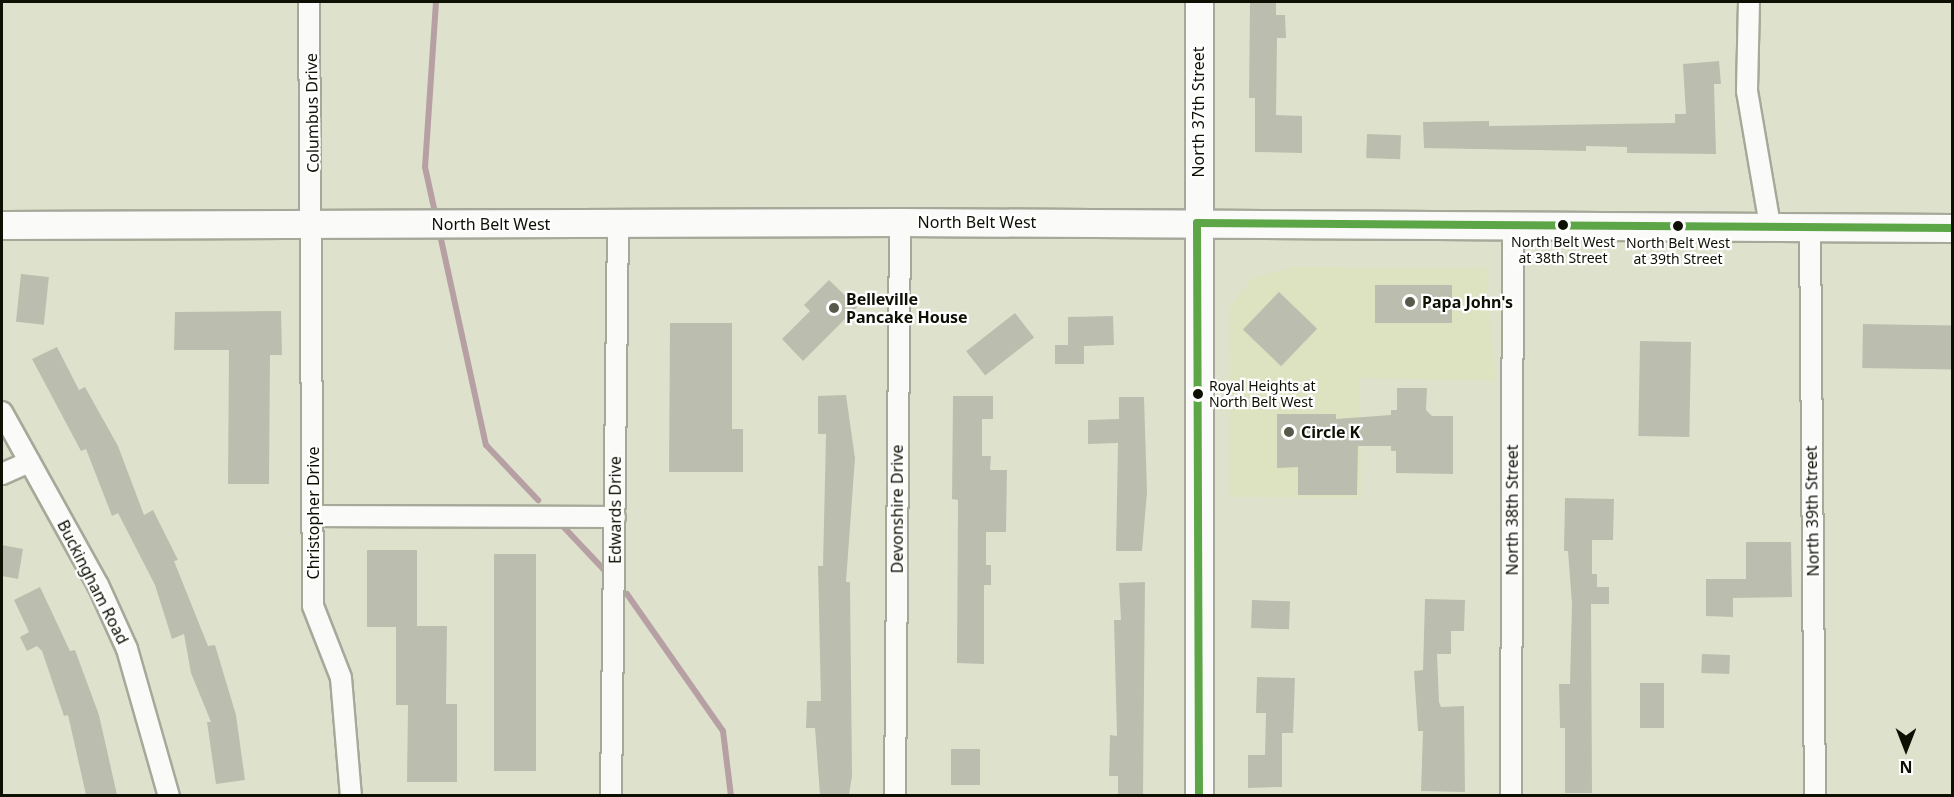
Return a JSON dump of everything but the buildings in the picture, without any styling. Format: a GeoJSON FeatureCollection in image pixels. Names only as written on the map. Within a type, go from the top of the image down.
{"type":"FeatureCollection","features":[{"type":"Feature","properties":{"kind":"main road","name":"North 37th Street"},"geometry":{"type":"LineString","coordinates":[[1199,2],[1197,223],[1199,795]]}},
{"type":"Feature","properties":{"kind":"main road","name":"North Belt West"},"geometry":{"type":"LineString","coordinates":[[2,225],[900,222],[1953,228]]}},
{"type":"Feature","properties":{"kind":"street","name":"Columbus Drive"},"geometry":{"type":"LineString","coordinates":[[309,2],[314,224]]}},
{"type":"Feature","properties":{"kind":"street"},"geometry":{"type":"LineString","coordinates":[[1749,2],[1747,91],[1770,226]]}},
{"type":"Feature","properties":{"kind":"street","name":"Devonshire Drive"},"geometry":{"type":"LineString","coordinates":[[895,795],[900,222]]}},
{"type":"Feature","properties":{"kind":"street","name":"Christopher Drive"},"geometry":{"type":"LineString","coordinates":[[314,224],[312,606],[341,678],[351,795]]}},
{"type":"Feature","properties":{"kind":"street","name":"Edwards Drive"},"geometry":{"type":"LineString","coordinates":[[611,795],[618,224]]}},
{"type":"Feature","properties":{"kind":"street","name":"North 38th Street"},"geometry":{"type":"LineString","coordinates":[[1511,795],[1513,225]]}},
{"type":"Feature","properties":{"kind":"street","name":"North 39th Street"},"geometry":{"type":"LineString","coordinates":[[1810,227],[1815,795]]}},
{"type":"Feature","properties":{"kind":"street","name":"Buckingham Road"},"geometry":{"type":"LineString","coordinates":[[2,412],[98,585],[127,649],[170,795]]}},
{"type":"Feature","properties":{"kind":"street"},"geometry":{"type":"LineString","coordinates":[[2,474],[29,462]]}},
{"type":"Feature","properties":{"kind":"street"},"geometry":{"type":"LineString","coordinates":[[312,516],[615,517]]}},
{"type":"Feature","properties":{"kind":"shaded area"},"geometry":{"type":"Polygon","coordinates":[[[1293,267],[1486,268],[1495,381],[1360,378],[1361,498],[1229,497],[1230,306],[1253,277],[1293,267]]]}},
{"type":"Feature","properties":{"kind":"waterway"},"geometry":{"type":"LineString","coordinates":[[436,2],[425,167],[436,217]]}},
{"type":"Feature","properties":{"kind":"waterway"},"geometry":{"type":"LineString","coordinates":[[439,230],[486,445],[538,500]]}},
{"type":"Feature","properties":{"kind":"waterway"},"geometry":{"type":"LineString","coordinates":[[558,521],[607,573]]}},
{"type":"Feature","properties":{"kind":"waterway"},"geometry":{"type":"LineString","coordinates":[[627,594],[723,731],[731,796]]}},
{"type":"Feature","properties":{"kind":"transit line"},"geometry":{"type":"LineString","coordinates":[[1197,223],[1952,228]]}},
{"type":"Feature","properties":{"kind":"transit line"},"geometry":{"type":"LineString","coordinates":[[1197,223],[1199,796]]}},
{"type":"Feature","properties":{"kind":"place","name":"North Belt West at 38th Street"},"geometry":{"type":"Point","coordinates":[1563,225]}},
{"type":"Feature","properties":{"kind":"place","name":"North Belt West at 39th Street"},"geometry":{"type":"Point","coordinates":[1678,226]}},
{"type":"Feature","properties":{"kind":"place","name":"Papa John's"},"geometry":{"type":"Point","coordinates":[1410,302]}},
{"type":"Feature","properties":{"kind":"place","name":"Belleville Pancake House"},"geometry":{"type":"Point","coordinates":[834,308]}},
{"type":"Feature","properties":{"kind":"place","name":"Royal Heights at North Belt West"},"geometry":{"type":"Point","coordinates":[1198,394]}},
{"type":"Feature","properties":{"kind":"place","name":"Circle K"},"geometry":{"type":"Point","coordinates":[1289,432]}}]}
